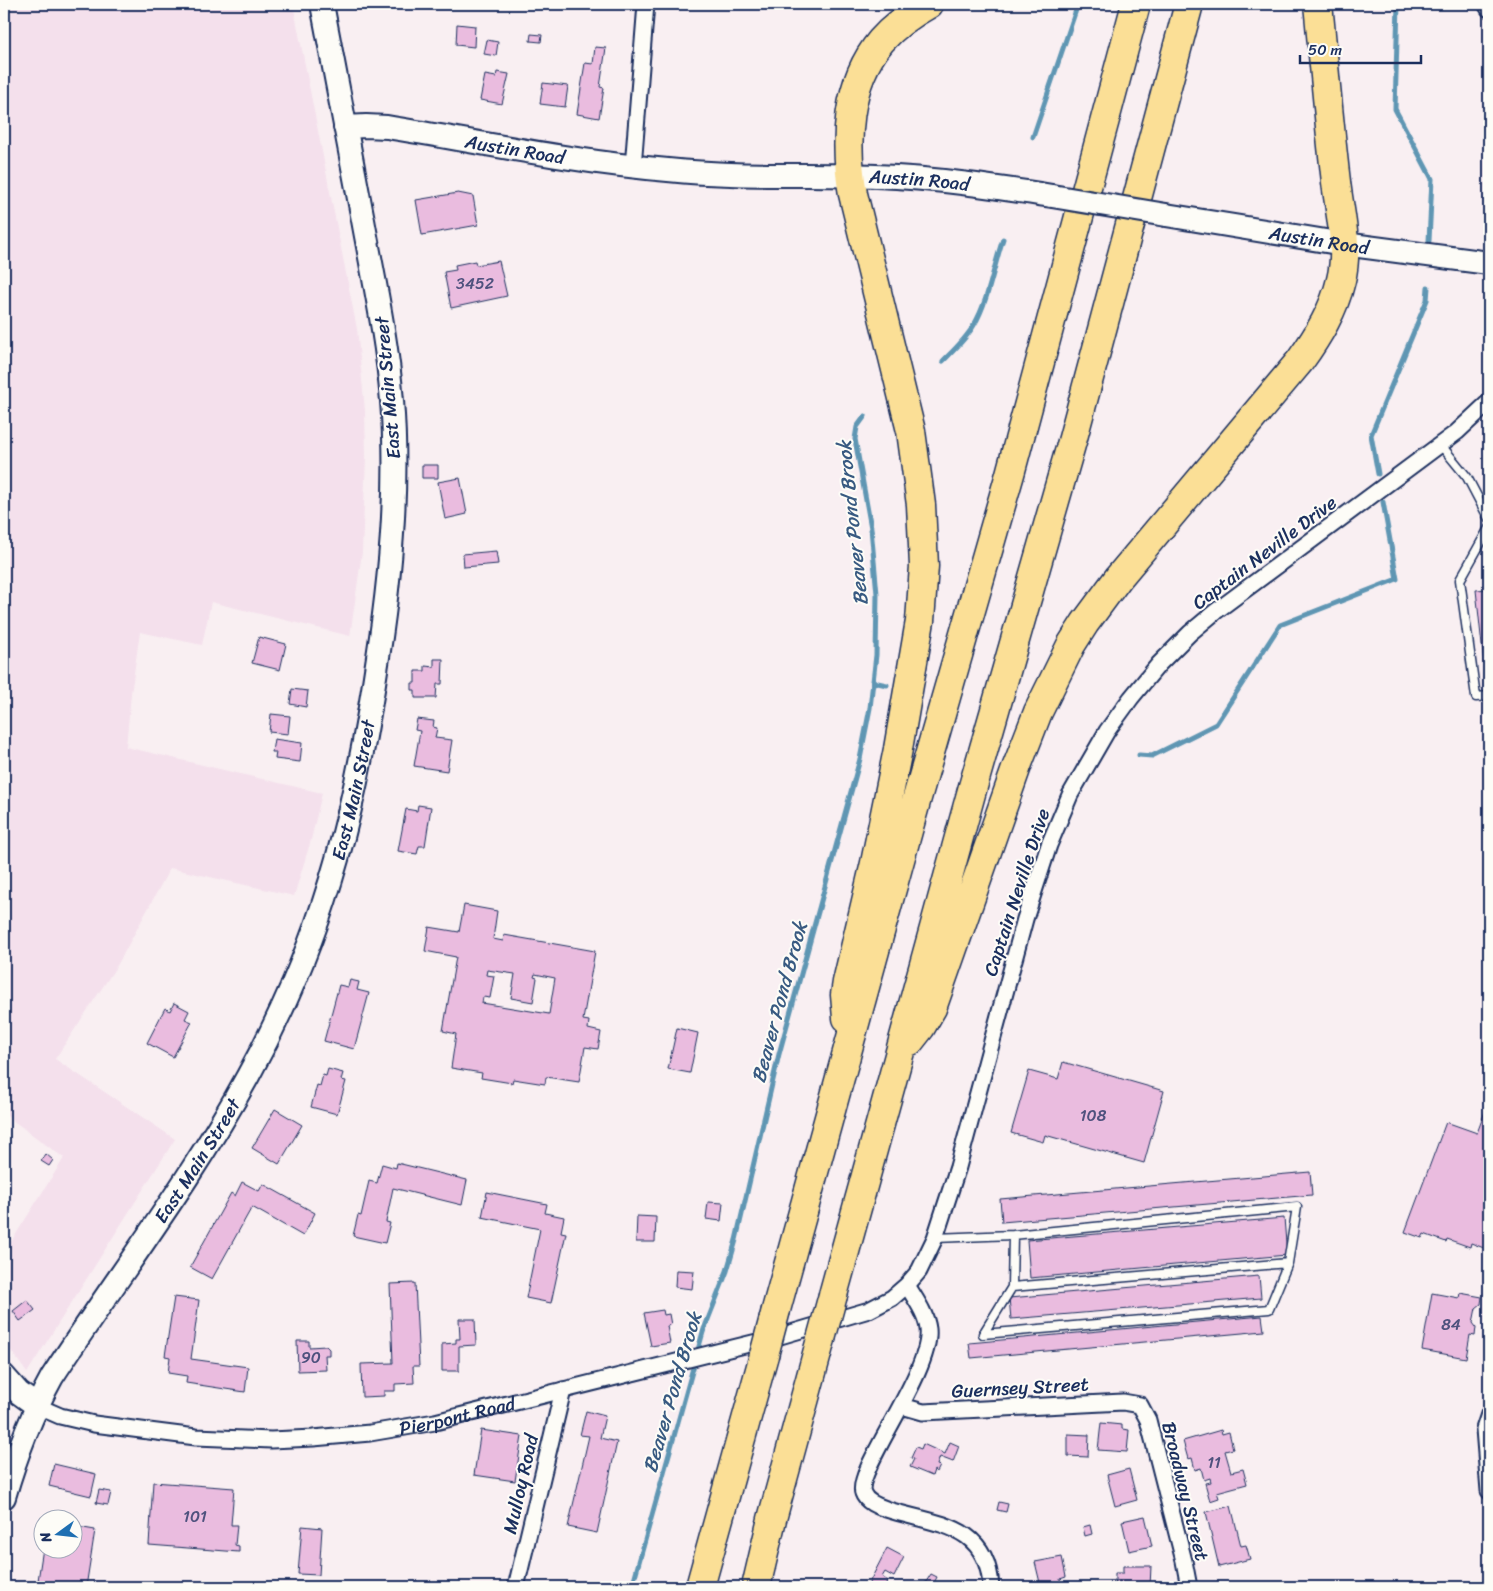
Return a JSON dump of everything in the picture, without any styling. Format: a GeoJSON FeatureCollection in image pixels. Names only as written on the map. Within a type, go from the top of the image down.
{"type":"FeatureCollection","features":[{"type":"Feature","properties":{"kind":"highway"},"geometry":{"type":"LineString","coordinates":[[851,1040],[846,1009],[847,982],[875,863],[898,749],[920,621],[924,566],[922,505],[911,431],[857,212],[850,176],[848,138],[856,92],[870,56],[886,36],[908,16],[928,4]]}},
{"type":"Feature","properties":{"kind":"highway"},"geometry":{"type":"LineString","coordinates":[[700,1587],[917,798],[1010,474],[1136,4]]}},
{"type":"Feature","properties":{"kind":"highway"},"geometry":{"type":"LineString","coordinates":[[756,1587],[772,1519],[833,1295],[972,790],[1070,447],[1189,4]]}},
{"type":"Feature","properties":{"kind":"highway"},"geometry":{"type":"LineString","coordinates":[[900,1051],[921,1027],[932,1008],[1014,773],[1038,712],[1071,645],[1119,577],[1314,342],[1338,292],[1343,268],[1344,244],[1318,4]]}},
{"type":"Feature","properties":{"kind":"main road","name":"East Main Street"},"geometry":{"type":"LineString","coordinates":[[4,1497],[20,1446],[52,1377],[194,1166],[224,1119],[254,1066],[286,999],[319,916],[338,856],[348,815],[366,730],[382,630],[393,525],[395,458],[392,394],[378,300],[322,4]]}},
{"type":"Feature","properties":{"kind":"main road","name":"Austin Road"},"geometry":{"type":"LineString","coordinates":[[344,127],[387,127],[633,167],[706,173],[877,176],[972,184],[1344,244],[1489,263]]}},
{"type":"Feature","properties":{"kind":"main road","name":"Pierpont Road"},"geometry":{"type":"LineString","coordinates":[[4,1376],[19,1393],[37,1406]]}},
{"type":"Feature","properties":{"kind":"street"},"geometry":{"type":"LineString","coordinates":[[633,167],[646,4]]}},
{"type":"Feature","properties":{"kind":"street"},"geometry":{"type":"LineString","coordinates":[[1486,4],[1489,9]]}},
{"type":"Feature","properties":{"kind":"street","name":"Captain Neville Drive"},"geometry":{"type":"LineString","coordinates":[[907,1286],[923,1264],[936,1238],[1025,919],[1048,845],[1065,806],[1102,738],[1118,714],[1149,676],[1190,633],[1238,594],[1457,432],[1489,404]]}},
{"type":"Feature","properties":{"kind":"street"},"geometry":{"type":"LineString","coordinates":[[907,1286],[926,1317],[927,1347],[902,1406],[869,1464],[861,1485],[862,1492],[867,1500],[879,1507],[930,1519],[957,1530],[970,1538],[982,1553],[990,1572],[991,1587]]}},
{"type":"Feature","properties":{"kind":"street","name":"Pierpont Road"},"geometry":{"type":"LineString","coordinates":[[37,1406],[60,1416],[76,1420],[156,1432],[241,1440],[313,1438],[370,1433],[422,1425],[777,1336],[869,1310],[886,1302],[907,1286]]}},
{"type":"Feature","properties":{"kind":"street","name":"Mulloy Road"},"geometry":{"type":"LineString","coordinates":[[516,1587],[563,1390]]}},
{"type":"Feature","properties":{"kind":"street","name":"Guernsey Street"},"geometry":{"type":"LineString","coordinates":[[902,1406],[923,1412],[1123,1402],[1140,1406]]}},
{"type":"Feature","properties":{"kind":"street","name":"Broadway Street"},"geometry":{"type":"LineString","coordinates":[[1140,1406],[1148,1420],[1189,1587]]}},
{"type":"Feature","properties":{"kind":"street"},"geometry":{"type":"LineString","coordinates":[[1489,1414],[1484,1429],[1489,1491]]}},
{"type":"Feature","properties":{"kind":"lane"},"geometry":{"type":"LineString","coordinates":[[1440,444],[1467,478],[1489,519]]}},
{"type":"Feature","properties":{"kind":"lane"},"geometry":{"type":"LineString","coordinates":[[1489,528],[1460,580],[1476,697],[1489,696]]}},
{"type":"Feature","properties":{"kind":"lane"},"geometry":{"type":"LineString","coordinates":[[936,1238],[1013,1235],[1296,1206],[1288,1263],[1269,1309],[983,1334],[1012,1287],[1013,1235]]}},
{"type":"Feature","properties":{"kind":"lane"},"geometry":{"type":"LineString","coordinates":[[1012,1287],[1288,1263]]}},
{"type":"Feature","properties":{"kind":"shaded area"},"geometry":{"type":"Polygon","coordinates":[[[4,4],[293,4],[357,329],[365,410],[366,457],[362,552],[350,636],[211,602],[202,645],[140,632],[126,747],[322,793],[311,840],[294,896],[170,868],[118,964],[55,1059],[175,1139],[27,1373],[4,1341],[4,1253],[64,1158],[4,1114],[4,4]]]}},
{"type":"Feature","properties":{"kind":"building"},"geometry":{"type":"Polygon","coordinates":[[[457,24],[475,26],[474,47],[456,45],[457,24]]]}},
{"type":"Feature","properties":{"kind":"building"},"geometry":{"type":"Polygon","coordinates":[[[531,34],[542,35],[541,42],[530,41],[531,34]]]}},
{"type":"Feature","properties":{"kind":"building"},"geometry":{"type":"Polygon","coordinates":[[[487,40],[498,42],[496,56],[484,54],[487,40]]]}},
{"type":"Feature","properties":{"kind":"building"},"geometry":{"type":"Polygon","coordinates":[[[595,47],[606,48],[600,87],[604,88],[599,118],[577,114],[585,63],[593,64],[595,47]]]}},
{"type":"Feature","properties":{"kind":"building"},"geometry":{"type":"Polygon","coordinates":[[[497,72],[509,74],[502,104],[480,100],[485,75],[496,77],[497,72]]]}},
{"type":"Feature","properties":{"kind":"building"},"geometry":{"type":"Polygon","coordinates":[[[543,83],[568,86],[565,107],[540,104],[543,83]]]}},
{"type":"Feature","properties":{"kind":"building"},"geometry":{"type":"Polygon","coordinates":[[[458,193],[473,196],[478,225],[422,235],[416,200],[458,193]]]}},
{"type":"Feature","properties":{"kind":"building"},"geometry":{"type":"Polygon","coordinates":[[[475,261],[476,265],[499,261],[507,296],[451,308],[444,272],[456,270],[455,265],[475,261]]]}},
{"type":"Feature","properties":{"kind":"building"},"geometry":{"type":"Polygon","coordinates":[[[422,465],[438,465],[438,478],[422,478],[422,465]]]}},
{"type":"Feature","properties":{"kind":"building"},"geometry":{"type":"Polygon","coordinates":[[[460,478],[467,514],[445,519],[438,482],[460,478]]]}},
{"type":"Feature","properties":{"kind":"building"},"geometry":{"type":"Polygon","coordinates":[[[496,551],[498,564],[464,567],[463,554],[496,551]]]}},
{"type":"Feature","properties":{"kind":"building"},"geometry":{"type":"Polygon","coordinates":[[[1489,589],[1489,672],[1485,673],[1476,590],[1489,589]]]}},
{"type":"Feature","properties":{"kind":"building"},"geometry":{"type":"Polygon","coordinates":[[[259,637],[286,644],[280,670],[252,663],[259,637]]]}},
{"type":"Feature","properties":{"kind":"building"},"geometry":{"type":"Polygon","coordinates":[[[434,659],[443,659],[442,684],[437,684],[436,698],[415,698],[415,690],[412,690],[412,683],[415,683],[415,671],[425,671],[425,666],[434,667],[434,659]]]}},
{"type":"Feature","properties":{"kind":"building"},"geometry":{"type":"Polygon","coordinates":[[[292,689],[308,691],[306,707],[290,704],[292,689]]]}},
{"type":"Feature","properties":{"kind":"building"},"geometry":{"type":"Polygon","coordinates":[[[271,714],[290,716],[288,734],[269,732],[271,714]]]}},
{"type":"Feature","properties":{"kind":"building"},"geometry":{"type":"Polygon","coordinates":[[[417,719],[434,721],[433,727],[437,728],[435,738],[452,740],[447,771],[414,766],[420,731],[415,730],[417,719]]]}},
{"type":"Feature","properties":{"kind":"building"},"geometry":{"type":"Polygon","coordinates":[[[274,739],[302,743],[300,762],[275,759],[276,752],[272,752],[274,739]]]}},
{"type":"Feature","properties":{"kind":"building"},"geometry":{"type":"Polygon","coordinates":[[[418,805],[431,807],[425,846],[419,846],[417,854],[398,851],[406,809],[417,811],[418,805]]]}},
{"type":"Feature","properties":{"kind":"building"},"geometry":{"type":"Polygon","coordinates":[[[464,905],[497,911],[493,939],[503,941],[504,935],[595,951],[583,1020],[589,1021],[588,1029],[601,1032],[598,1049],[585,1047],[579,1082],[546,1077],[545,1084],[513,1079],[512,1083],[481,1078],[482,1073],[451,1068],[456,1034],[443,1031],[456,957],[425,951],[429,927],[459,932],[464,905]],[[487,970],[486,975],[494,976],[490,998],[483,997],[482,1003],[549,1014],[555,978],[535,974],[534,977],[537,978],[533,1002],[511,998],[515,974],[487,970]]]}},
{"type":"Feature","properties":{"kind":"building"},"geometry":{"type":"Polygon","coordinates":[[[350,980],[359,982],[357,990],[369,993],[354,1049],[324,1041],[339,985],[348,987],[350,980]]]}},
{"type":"Feature","properties":{"kind":"building"},"geometry":{"type":"Polygon","coordinates":[[[174,1003],[189,1011],[185,1019],[192,1022],[173,1057],[147,1043],[165,1008],[170,1011],[174,1003]]]}},
{"type":"Feature","properties":{"kind":"building"},"geometry":{"type":"Polygon","coordinates":[[[677,1028],[698,1033],[690,1073],[668,1069],[677,1028]]]}},
{"type":"Feature","properties":{"kind":"building"},"geometry":{"type":"Polygon","coordinates":[[[1063,1062],[1164,1091],[1144,1163],[1045,1135],[1043,1142],[1011,1133],[1029,1071],[1058,1079],[1063,1062]]]}},
{"type":"Feature","properties":{"kind":"building"},"geometry":{"type":"Polygon","coordinates":[[[328,1069],[343,1073],[341,1080],[346,1081],[337,1114],[311,1107],[317,1085],[320,1086],[323,1075],[326,1076],[328,1069]]]}},
{"type":"Feature","properties":{"kind":"building"},"geometry":{"type":"Polygon","coordinates":[[[1489,1101],[1489,1250],[1471,1243],[1470,1247],[1447,1239],[1446,1242],[1424,1234],[1422,1238],[1405,1232],[1446,1122],[1477,1133],[1489,1101]]]}},
{"type":"Feature","properties":{"kind":"building"},"geometry":{"type":"Polygon","coordinates":[[[275,1109],[302,1125],[279,1164],[252,1148],[275,1109]]]}},
{"type":"Feature","properties":{"kind":"building"},"geometry":{"type":"Polygon","coordinates":[[[46,1154],[53,1160],[49,1166],[41,1161],[46,1154]]]}},
{"type":"Feature","properties":{"kind":"building"},"geometry":{"type":"Polygon","coordinates":[[[397,1163],[467,1180],[462,1205],[393,1188],[386,1222],[390,1223],[385,1243],[353,1236],[358,1215],[361,1216],[369,1181],[377,1183],[382,1164],[396,1168],[397,1163]]]}},
{"type":"Feature","properties":{"kind":"building"},"geometry":{"type":"Polygon","coordinates":[[[1310,1172],[1312,1195],[1002,1222],[1000,1199],[1310,1172]]]}},
{"type":"Feature","properties":{"kind":"building"},"geometry":{"type":"Polygon","coordinates":[[[242,1182],[259,1191],[263,1184],[315,1213],[303,1236],[252,1207],[212,1279],[190,1267],[231,1193],[235,1196],[242,1182]]]}},
{"type":"Feature","properties":{"kind":"building"},"geometry":{"type":"Polygon","coordinates":[[[487,1192],[547,1204],[545,1213],[564,1217],[561,1232],[566,1233],[551,1303],[526,1298],[540,1229],[482,1217],[487,1192]]]}},
{"type":"Feature","properties":{"kind":"building"},"geometry":{"type":"Polygon","coordinates":[[[708,1202],[723,1203],[721,1221],[706,1219],[708,1202]]]}},
{"type":"Feature","properties":{"kind":"building"},"geometry":{"type":"Polygon","coordinates":[[[637,1216],[656,1217],[655,1242],[636,1242],[637,1216]]]}},
{"type":"Feature","properties":{"kind":"building"},"geometry":{"type":"Polygon","coordinates":[[[1284,1218],[1287,1255],[1030,1278],[1027,1240],[1284,1218]]]}},
{"type":"Feature","properties":{"kind":"building"},"geometry":{"type":"Polygon","coordinates":[[[676,1270],[694,1271],[692,1289],[675,1287],[676,1270]]]}},
{"type":"Feature","properties":{"kind":"building"},"geometry":{"type":"Polygon","coordinates":[[[1259,1276],[1261,1298],[1011,1319],[1009,1298],[1259,1276]]]}},
{"type":"Feature","properties":{"kind":"building"},"geometry":{"type":"Polygon","coordinates":[[[415,1283],[419,1366],[413,1366],[414,1383],[395,1384],[395,1391],[384,1391],[384,1396],[362,1397],[361,1364],[393,1363],[390,1284],[415,1283]]]}},
{"type":"Feature","properties":{"kind":"building"},"geometry":{"type":"Polygon","coordinates":[[[1432,1293],[1459,1298],[1460,1293],[1482,1297],[1481,1304],[1476,1308],[1473,1323],[1476,1327],[1475,1336],[1470,1335],[1466,1358],[1422,1350],[1432,1293]]]}},
{"type":"Feature","properties":{"kind":"building"},"geometry":{"type":"Polygon","coordinates":[[[174,1297],[199,1300],[191,1359],[248,1367],[245,1392],[186,1383],[187,1376],[168,1373],[170,1357],[165,1356],[174,1297]]]}},
{"type":"Feature","properties":{"kind":"building"},"geometry":{"type":"Polygon","coordinates":[[[27,1300],[35,1310],[20,1321],[13,1311],[27,1300]]]}},
{"type":"Feature","properties":{"kind":"building"},"geometry":{"type":"Polygon","coordinates":[[[663,1310],[664,1315],[669,1314],[671,1325],[667,1326],[670,1343],[651,1346],[644,1313],[663,1310]]]}},
{"type":"Feature","properties":{"kind":"building"},"geometry":{"type":"Polygon","coordinates":[[[1262,1316],[1264,1331],[971,1358],[969,1343],[1262,1316]]]}},
{"type":"Feature","properties":{"kind":"building"},"geometry":{"type":"Polygon","coordinates":[[[459,1319],[475,1319],[476,1345],[459,1346],[459,1371],[442,1371],[442,1344],[456,1343],[456,1339],[460,1339],[459,1319]]]}},
{"type":"Feature","properties":{"kind":"building"},"geometry":{"type":"Polygon","coordinates":[[[297,1341],[309,1341],[309,1347],[326,1346],[329,1349],[329,1355],[325,1355],[326,1370],[298,1371],[297,1341]]]}},
{"type":"Feature","properties":{"kind":"building"},"geometry":{"type":"Polygon","coordinates":[[[586,1411],[605,1416],[600,1438],[617,1442],[597,1533],[568,1527],[589,1436],[580,1435],[586,1411]]]}},
{"type":"Feature","properties":{"kind":"building"},"geometry":{"type":"Polygon","coordinates":[[[1101,1423],[1122,1425],[1122,1429],[1129,1430],[1127,1452],[1098,1450],[1101,1423]]]}},
{"type":"Feature","properties":{"kind":"building"},"geometry":{"type":"Polygon","coordinates":[[[481,1430],[522,1436],[515,1481],[474,1475],[481,1430]]]}},
{"type":"Feature","properties":{"kind":"building"},"geometry":{"type":"Polygon","coordinates":[[[1221,1430],[1222,1434],[1229,1432],[1233,1449],[1225,1451],[1231,1472],[1243,1469],[1247,1484],[1217,1492],[1219,1498],[1210,1501],[1205,1483],[1211,1482],[1210,1478],[1204,1480],[1201,1468],[1195,1470],[1192,1458],[1188,1459],[1183,1441],[1221,1430]]]}},
{"type":"Feature","properties":{"kind":"building"},"geometry":{"type":"Polygon","coordinates":[[[1068,1434],[1089,1435],[1088,1457],[1068,1456],[1068,1434]]]}},
{"type":"Feature","properties":{"kind":"building"},"geometry":{"type":"Polygon","coordinates":[[[950,1442],[959,1446],[953,1462],[940,1457],[937,1465],[940,1466],[937,1472],[934,1470],[932,1476],[910,1467],[914,1459],[911,1458],[916,1447],[921,1449],[923,1444],[945,1454],[950,1442]]]}},
{"type":"Feature","properties":{"kind":"building"},"geometry":{"type":"Polygon","coordinates":[[[54,1464],[96,1474],[91,1496],[49,1486],[54,1464]]]}},
{"type":"Feature","properties":{"kind":"building"},"geometry":{"type":"Polygon","coordinates":[[[1129,1469],[1137,1500],[1115,1506],[1107,1475],[1129,1469]]]}},
{"type":"Feature","properties":{"kind":"building"},"geometry":{"type":"Polygon","coordinates":[[[153,1482],[234,1488],[231,1525],[237,1525],[235,1545],[239,1546],[239,1552],[149,1545],[153,1482]]]}},
{"type":"Feature","properties":{"kind":"building"},"geometry":{"type":"Polygon","coordinates":[[[99,1490],[111,1492],[108,1505],[96,1503],[99,1490]]]}},
{"type":"Feature","properties":{"kind":"building"},"geometry":{"type":"Polygon","coordinates":[[[999,1502],[1008,1504],[1006,1512],[997,1510],[999,1502]]]}},
{"type":"Feature","properties":{"kind":"building"},"geometry":{"type":"Polygon","coordinates":[[[1231,1506],[1241,1546],[1246,1545],[1250,1559],[1219,1567],[1206,1512],[1231,1506]]]}},
{"type":"Feature","properties":{"kind":"building"},"geometry":{"type":"Polygon","coordinates":[[[1145,1516],[1152,1546],[1129,1551],[1122,1521],[1145,1516]]]}},
{"type":"Feature","properties":{"kind":"building"},"geometry":{"type":"Polygon","coordinates":[[[1090,1525],[1092,1534],[1085,1536],[1083,1527],[1090,1525]]]}},
{"type":"Feature","properties":{"kind":"building"},"geometry":{"type":"Polygon","coordinates":[[[302,1526],[322,1528],[319,1575],[298,1574],[302,1526]]]}},
{"type":"Feature","properties":{"kind":"building"},"geometry":{"type":"Polygon","coordinates":[[[82,1528],[95,1530],[86,1587],[37,1587],[41,1558],[82,1558],[82,1528]]]}},
{"type":"Feature","properties":{"kind":"building"},"geometry":{"type":"Polygon","coordinates":[[[887,1548],[904,1557],[894,1577],[885,1572],[882,1577],[888,1581],[884,1587],[867,1587],[887,1548]]]}},
{"type":"Feature","properties":{"kind":"building"},"geometry":{"type":"Polygon","coordinates":[[[1062,1557],[1066,1577],[1060,1579],[1061,1587],[1041,1587],[1035,1562],[1062,1557]]]}},
{"type":"Feature","properties":{"kind":"building"},"geometry":{"type":"Polygon","coordinates":[[[1123,1566],[1151,1566],[1150,1587],[1122,1587],[1122,1584],[1115,1584],[1115,1573],[1123,1573],[1123,1566]]]}},
{"type":"Feature","properties":{"kind":"building"},"geometry":{"type":"Polygon","coordinates":[[[931,1574],[937,1577],[932,1587],[928,1587],[924,1585],[931,1574]]]}},
{"type":"Feature","properties":{"kind":"building"},"geometry":{"type":"Polygon","coordinates":[[[301,1583],[347,1586],[347,1587],[301,1587],[301,1583]]]}},
{"type":"Feature","properties":{"kind":"waterway","name":"Beaver Pond Brook"},"geometry":{"type":"LineString","coordinates":[[1033,137],[1078,4]]}},
{"type":"Feature","properties":{"kind":"waterway"},"geometry":{"type":"LineString","coordinates":[[1398,4],[1395,109],[1432,179],[1429,241]]}},
{"type":"Feature","properties":{"kind":"waterway","name":"Beaver Pond Brook"},"geometry":{"type":"LineString","coordinates":[[943,361],[960,344],[979,316],[1003,239]]}},
{"type":"Feature","properties":{"kind":"waterway"},"geometry":{"type":"LineString","coordinates":[[1378,474],[1371,435],[1427,300],[1428,287]]}},
{"type":"Feature","properties":{"kind":"waterway","name":"Beaver Pond Brook"},"geometry":{"type":"LineString","coordinates":[[632,1587],[703,1332],[727,1271],[736,1240],[779,1054],[860,759],[870,708],[876,655],[877,594],[871,528],[855,439],[857,427],[865,416]]}},
{"type":"Feature","properties":{"kind":"waterway"},"geometry":{"type":"LineString","coordinates":[[1139,755],[1152,756],[1216,724],[1280,625],[1397,579],[1383,502]]}},
{"type":"Feature","properties":{"kind":"waterway"},"geometry":{"type":"LineString","coordinates":[[873,682],[887,685]]}}]}
